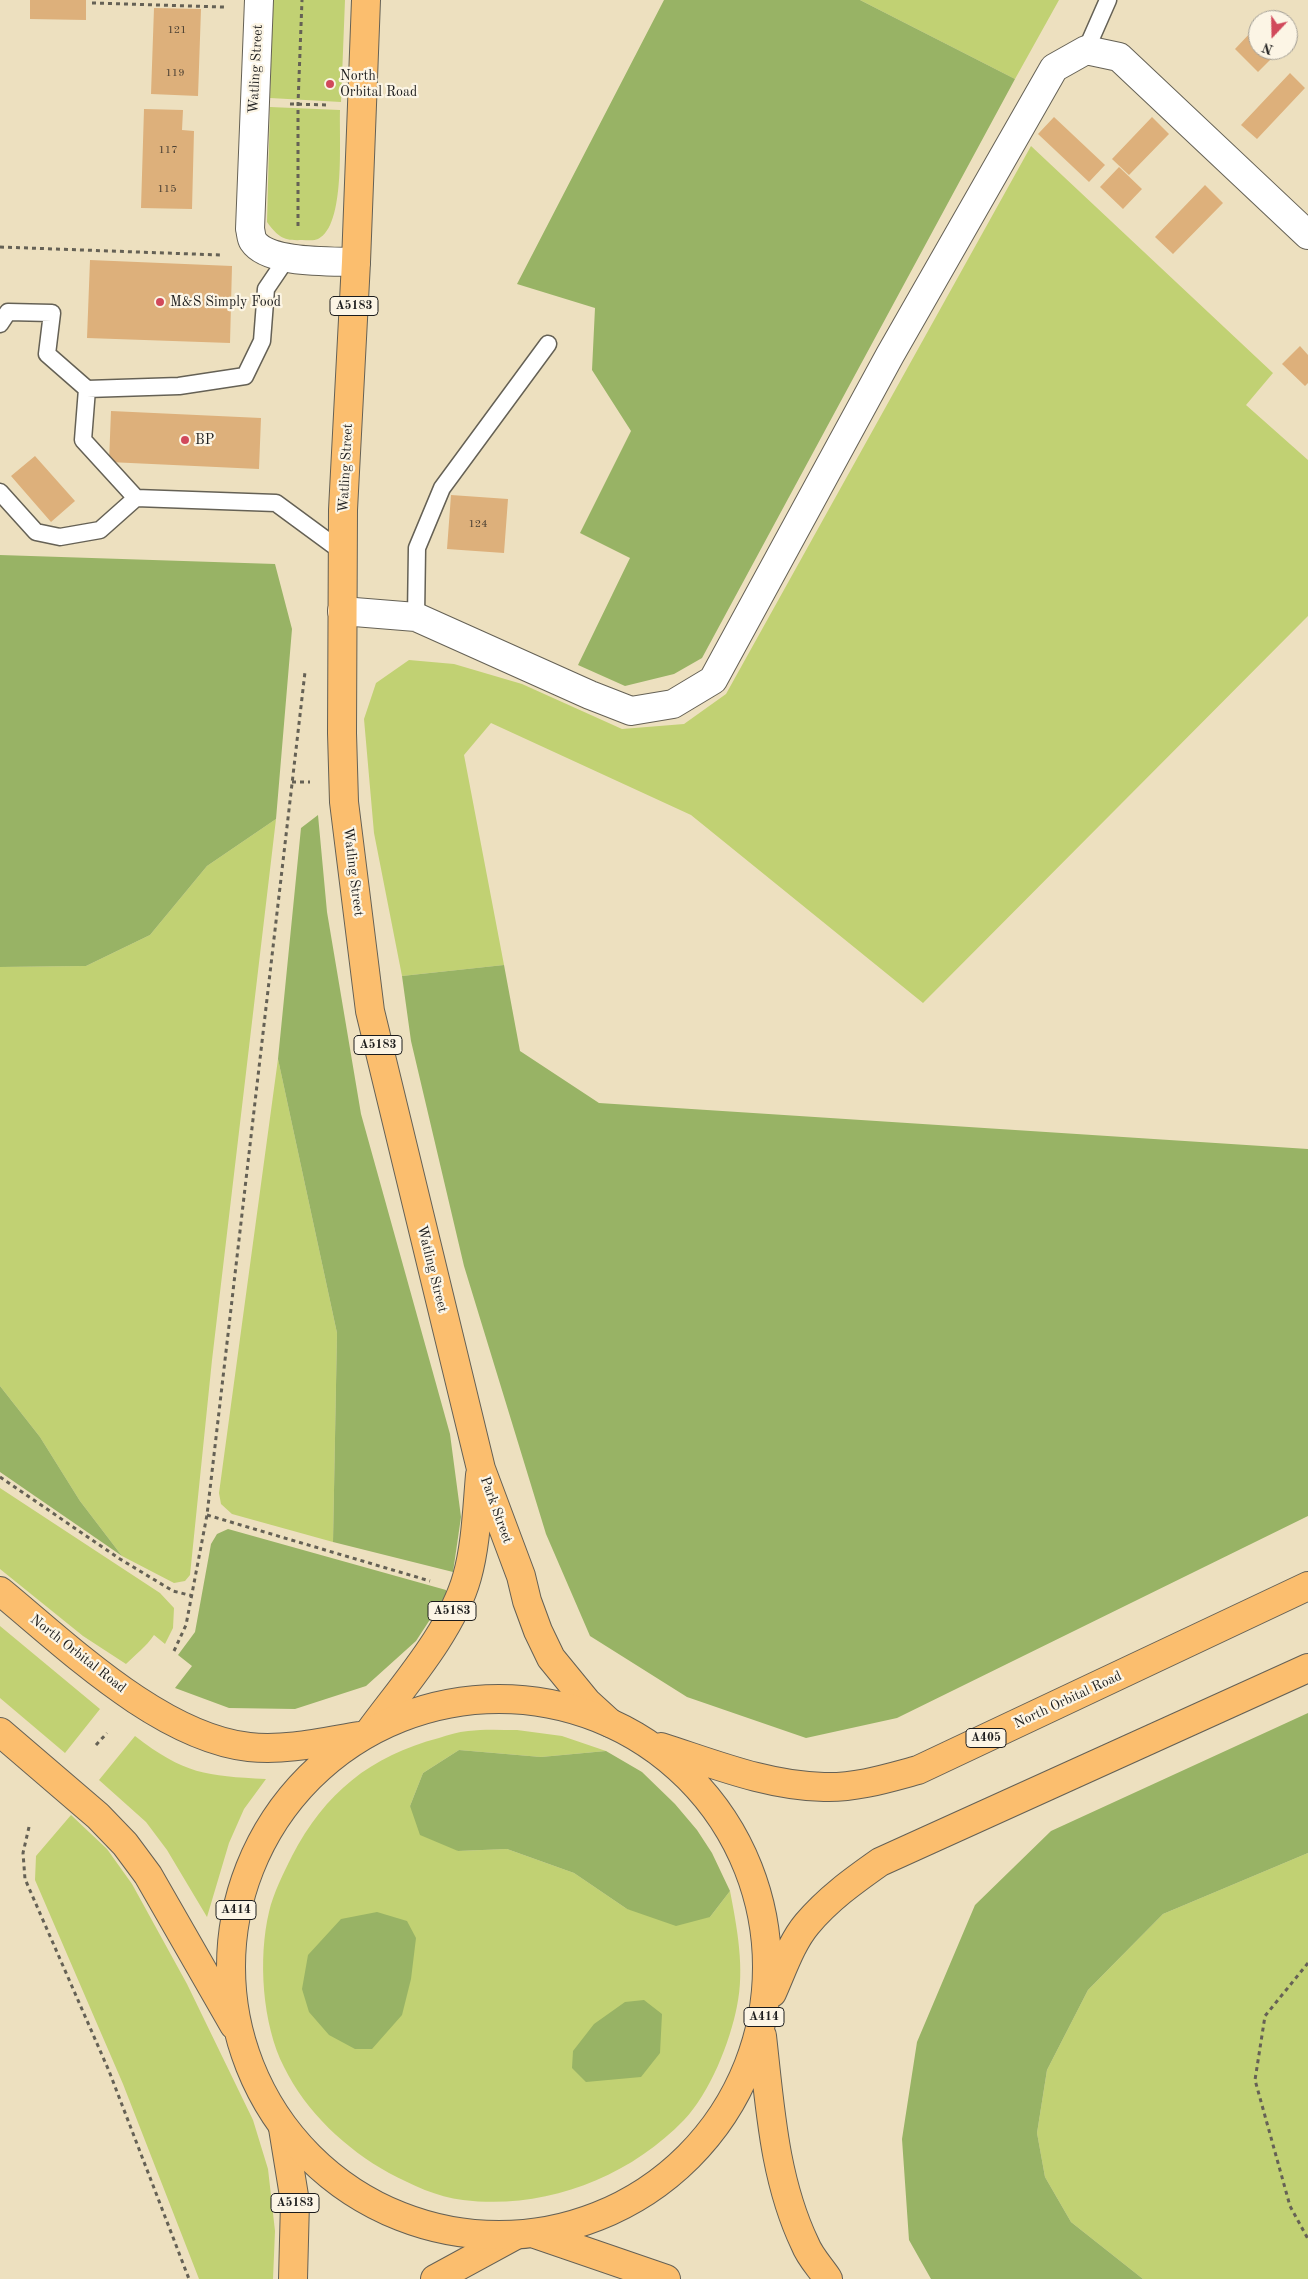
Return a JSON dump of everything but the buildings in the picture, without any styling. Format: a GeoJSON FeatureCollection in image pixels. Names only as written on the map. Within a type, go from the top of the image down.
{"type":"FeatureCollection","features":[{"type":"Feature","properties":{"kind":"main road","name":"Watling Street"},"geometry":{"type":"LineString","coordinates":[[366,0],[356,262],[343,510],[342,733],[344,802],[370,1010],[481,1469]]}},
{"type":"Feature","properties":{"kind":"main road","name":"Park Street"},"geometry":{"type":"LineString","coordinates":[[481,1469],[521,1576],[535,1624],[551,1658],[587,1702],[610,1723]]}},
{"type":"Feature","properties":{"kind":"main road","name":"Park Street"},"geometry":{"type":"LineString","coordinates":[[366,1734],[438,1639],[463,1590],[472,1548],[481,1469]]}},
{"type":"Feature","properties":{"kind":"main road","name":"North Orbital Road"},"geometry":{"type":"LineString","coordinates":[[646,1742],[785,1784],[826,1787],[870,1783],[918,1770],[1308,1586]]}},
{"type":"Feature","properties":{"kind":"main road","name":"North Orbital Road"},"geometry":{"type":"LineString","coordinates":[[0,1591],[109,1682],[173,1722],[213,1740],[249,1747],[288,1747],[366,1734]]}},
{"type":"Feature","properties":{"kind":"main road"},"geometry":{"type":"LineString","coordinates":[[766,2005],[786,1960],[806,1925],[841,1889],[880,1862],[1308,1668]]}},
{"type":"Feature","properties":{"kind":"main road","name":"A414"},"geometry":{"type":"LineString","coordinates":[[238,2033],[230,1957],[235,1914],[248,1870],[268,1830],[285,1805],[320,1767],[366,1734],[446,1703],[492,1698],[546,1702],[610,1723],[646,1742],[688,1777],[720,1813],[746,1860],[761,1905],[768,1955],[766,2005],[761,2032],[736,2096],[704,2142],[670,2176],[620,2207],[583,2223],[524,2235]]}},
{"type":"Feature","properties":{"kind":"main road","name":"A414"},"geometry":{"type":"LineString","coordinates":[[0,1732],[98,1816],[125,1844],[148,1875],[238,2033],[256,2083],[283,2128],[317,2165],[358,2196],[394,2215],[437,2229],[524,2235],[666,2279]]}},
{"type":"Feature","properties":{"kind":"main road","name":"A414"},"geometry":{"type":"LineString","coordinates":[[761,2032],[777,2159],[788,2203],[805,2246],[828,2279]]}},
{"type":"Feature","properties":{"kind":"main road","name":"A5183"},"geometry":{"type":"LineString","coordinates":[[283,2128],[295,2202],[293,2279]]}},
{"type":"Feature","properties":{"kind":"main road"},"geometry":{"type":"LineString","coordinates":[[435,2279],[524,2235]]}},
{"type":"Feature","properties":{"kind":"street","name":"Watling Street"},"geometry":{"type":"LineString","coordinates":[[259,4],[250,229],[253,241],[284,256]]}},
{"type":"Feature","properties":{"kind":"street"},"geometry":{"type":"LineString","coordinates":[[342,611],[416,617],[590,696],[630,711],[673,704],[713,680],[890,355],[1054,68],[1086,50],[1119,57],[1308,235]]}},
{"type":"Feature","properties":{"kind":"street"},"geometry":{"type":"LineString","coordinates":[[284,256],[356,262]]}},
{"type":"Feature","properties":{"kind":"lane"},"geometry":{"type":"LineString","coordinates":[[1086,50],[1108,0]]}},
{"type":"Feature","properties":{"kind":"lane"},"geometry":{"type":"LineString","coordinates":[[0,324],[8,312],[52,313],[47,354],[87,389],[179,386],[244,376],[262,341],[266,289],[284,256]]}},
{"type":"Feature","properties":{"kind":"lane"},"geometry":{"type":"LineString","coordinates":[[416,617],[417,548],[442,488],[548,344]]}},
{"type":"Feature","properties":{"kind":"lane"},"geometry":{"type":"LineString","coordinates":[[87,389],[83,440],[136,498]]}},
{"type":"Feature","properties":{"kind":"lane"},"geometry":{"type":"LineString","coordinates":[[0,492],[36,532],[60,538],[100,530],[136,498],[276,504],[344,553]]}},
{"type":"Feature","properties":{"kind":"path"},"geometry":{"type":"LineString","coordinates":[[0,247],[284,256],[298,104],[302,0]]}},
{"type":"Feature","properties":{"kind":"path"},"geometry":{"type":"LineString","coordinates":[[92,3],[259,4]]}},
{"type":"Feature","properties":{"kind":"path"},"geometry":{"type":"LineString","coordinates":[[254,102],[362,106]]}},
{"type":"Feature","properties":{"kind":"path"},"geometry":{"type":"LineString","coordinates":[[174,1651],[186,1625],[207,1515],[306,668]]}},
{"type":"Feature","properties":{"kind":"path"},"geometry":{"type":"LineString","coordinates":[[0,1478],[120,1559],[173,1591],[193,1596]]}},
{"type":"Feature","properties":{"kind":"path"},"geometry":{"type":"LineString","coordinates":[[207,1515],[434,1582]]}},
{"type":"Feature","properties":{"kind":"path"},"geometry":{"type":"LineString","coordinates":[[96,1745],[106,1733]]}},
{"type":"Feature","properties":{"kind":"path"},"geometry":{"type":"LineString","coordinates":[[29,1827],[23,1853],[25,1879],[109,2072],[188,2279]]}},
{"type":"Feature","properties":{"kind":"path"},"geometry":{"type":"LineString","coordinates":[[1308,1963],[1265,2016],[1255,2080],[1290,2206],[1308,2239]]}},
{"type":"Feature","properties":{"kind":"green space"},"geometry":{"type":"Polygon","coordinates":[[[273,0],[345,0],[341,102],[270,98],[273,0]]]}},
{"type":"Feature","properties":{"kind":"green space"},"geometry":{"type":"Polygon","coordinates":[[[664,0],[860,0],[1015,79],[702,658],[674,674],[625,686],[578,665],[630,558],[580,533],[631,431],[592,370],[595,308],[517,284],[664,0]]]}},
{"type":"Feature","properties":{"kind":"green space"},"geometry":{"type":"Polygon","coordinates":[[[860,0],[1059,0],[1015,79],[860,0]]]}},
{"type":"Feature","properties":{"kind":"green space"},"geometry":{"type":"Polygon","coordinates":[[[270,107],[340,110],[340,160],[337,200],[327,231],[316,240],[286,239],[278,235],[267,222],[270,107]]]}},
{"type":"Feature","properties":{"kind":"green space"},"geometry":{"type":"Polygon","coordinates":[[[1031,146],[1273,373],[1246,405],[1308,460],[1308,616],[923,1003],[691,815],[491,723],[464,755],[504,965],[402,976],[374,833],[364,719],[376,683],[409,660],[454,664],[522,684],[622,729],[684,724],[726,694],[1031,146]]]}},
{"type":"Feature","properties":{"kind":"green space"},"geometry":{"type":"Polygon","coordinates":[[[0,555],[275,564],[292,629],[276,819],[207,866],[150,935],[86,966],[0,967],[0,555]]]}},
{"type":"Feature","properties":{"kind":"green space"},"geometry":{"type":"Polygon","coordinates":[[[318,815],[327,912],[361,1114],[450,1434],[461,1517],[453,1572],[333,1542],[337,1333],[278,1059],[301,828],[318,815]]]}},
{"type":"Feature","properties":{"kind":"green space"},"geometry":{"type":"Polygon","coordinates":[[[276,819],[212,1360],[190,1575],[185,1581],[174,1583],[122,1556],[80,1501],[40,1437],[0,1386],[0,967],[86,966],[150,935],[207,866],[276,819]]]}},
{"type":"Feature","properties":{"kind":"green space"},"geometry":{"type":"Polygon","coordinates":[[[504,965],[520,1051],[599,1103],[1308,1149],[1308,1516],[897,1718],[806,1738],[687,1697],[590,1636],[546,1534],[464,1266],[411,1041],[402,976],[504,965]]]}},
{"type":"Feature","properties":{"kind":"green space"},"geometry":{"type":"Polygon","coordinates":[[[278,1059],[337,1333],[333,1542],[232,1514],[221,1504],[219,1493],[278,1059]]]}},
{"type":"Feature","properties":{"kind":"green space"},"geometry":{"type":"Polygon","coordinates":[[[0,1386],[40,1437],[80,1501],[122,1556],[0,1472],[0,1386]]]}},
{"type":"Feature","properties":{"kind":"green space"},"geometry":{"type":"Polygon","coordinates":[[[0,1488],[160,1593],[174,1608],[173,1628],[165,1644],[154,1635],[126,1664],[83,1636],[0,1569],[0,1488]]]}},
{"type":"Feature","properties":{"kind":"green space"},"geometry":{"type":"Polygon","coordinates":[[[228,1529],[446,1590],[446,1595],[416,1641],[366,1686],[295,1709],[229,1708],[175,1688],[192,1666],[178,1655],[195,1632],[211,1544],[217,1534],[228,1529]]]}},
{"type":"Feature","properties":{"kind":"green space"},"geometry":{"type":"Polygon","coordinates":[[[0,1626],[100,1709],[65,1753],[0,1698],[0,1626]]]}},
{"type":"Feature","properties":{"kind":"green space"},"geometry":{"type":"Polygon","coordinates":[[[1308,1713],[1308,1853],[1163,1914],[1088,1990],[1047,2070],[1037,2133],[1045,2177],[1071,2222],[1143,2279],[931,2279],[909,2240],[902,2139],[917,2042],[975,1905],[1051,1831],[1308,1713]]]}},
{"type":"Feature","properties":{"kind":"green space"},"geometry":{"type":"Polygon","coordinates":[[[474,1730],[517,1730],[562,1736],[606,1751],[541,1757],[459,1750],[423,1773],[410,1806],[458,1851],[507,1849],[574,1873],[627,1909],[710,1917],[730,1891],[739,1948],[739,1992],[734,2020],[724,2051],[710,2082],[684,2120],[661,2141],[637,2159],[610,2174],[582,2186],[553,2195],[493,2202],[463,2200],[425,2190],[389,2173],[373,2163],[343,2141],[304,2099],[284,2067],[271,2031],[264,1991],[263,1970],[266,1930],[273,1898],[292,1856],[319,1814],[352,1780],[392,1755],[446,1736],[474,1730]]]}},
{"type":"Feature","properties":{"kind":"green space"},"geometry":{"type":"Polygon","coordinates":[[[135,1736],[152,1749],[182,1766],[196,1771],[266,1779],[244,1809],[229,1843],[207,1917],[167,1850],[146,1822],[99,1780],[135,1736]]]}},
{"type":"Feature","properties":{"kind":"green space"},"geometry":{"type":"Polygon","coordinates":[[[459,1750],[541,1757],[606,1751],[642,1772],[675,1804],[697,1830],[712,1853],[730,1891],[710,1917],[676,1926],[627,1909],[574,1873],[507,1849],[458,1851],[420,1835],[410,1806],[423,1773],[459,1750]]]}},
{"type":"Feature","properties":{"kind":"green space"},"geometry":{"type":"Polygon","coordinates":[[[71,1815],[107,1849],[132,1884],[187,1984],[253,2120],[268,2169],[275,2231],[273,2279],[199,2279],[123,2084],[35,1880],[36,1856],[71,1815]]]}},
{"type":"Feature","properties":{"kind":"green space"},"geometry":{"type":"Polygon","coordinates":[[[1308,1853],[1308,2279],[1143,2279],[1071,2222],[1045,2177],[1037,2133],[1047,2070],[1088,1990],[1163,1914],[1308,1853]]]}},
{"type":"Feature","properties":{"kind":"green space"},"geometry":{"type":"Polygon","coordinates":[[[377,1912],[407,1921],[416,1938],[411,1979],[402,2015],[372,2049],[355,2049],[329,2035],[309,2012],[302,1989],[308,1955],[341,1919],[377,1912]]]}},
{"type":"Feature","properties":{"kind":"green space"},"geometry":{"type":"Polygon","coordinates":[[[644,2000],[662,2014],[660,2053],[641,2077],[586,2082],[572,2068],[573,2051],[594,2024],[625,2002],[644,2000]]]}},
{"type":"Feature","properties":{"kind":"place","name":"North Orbital Road"},"geometry":{"type":"Point","coordinates":[330,84]}},
{"type":"Feature","properties":{"kind":"place","name":"M&S Simply Food"},"geometry":{"type":"Point","coordinates":[160,302]}},
{"type":"Feature","properties":{"kind":"place","name":"BP"},"geometry":{"type":"Point","coordinates":[185,440]}}]}
